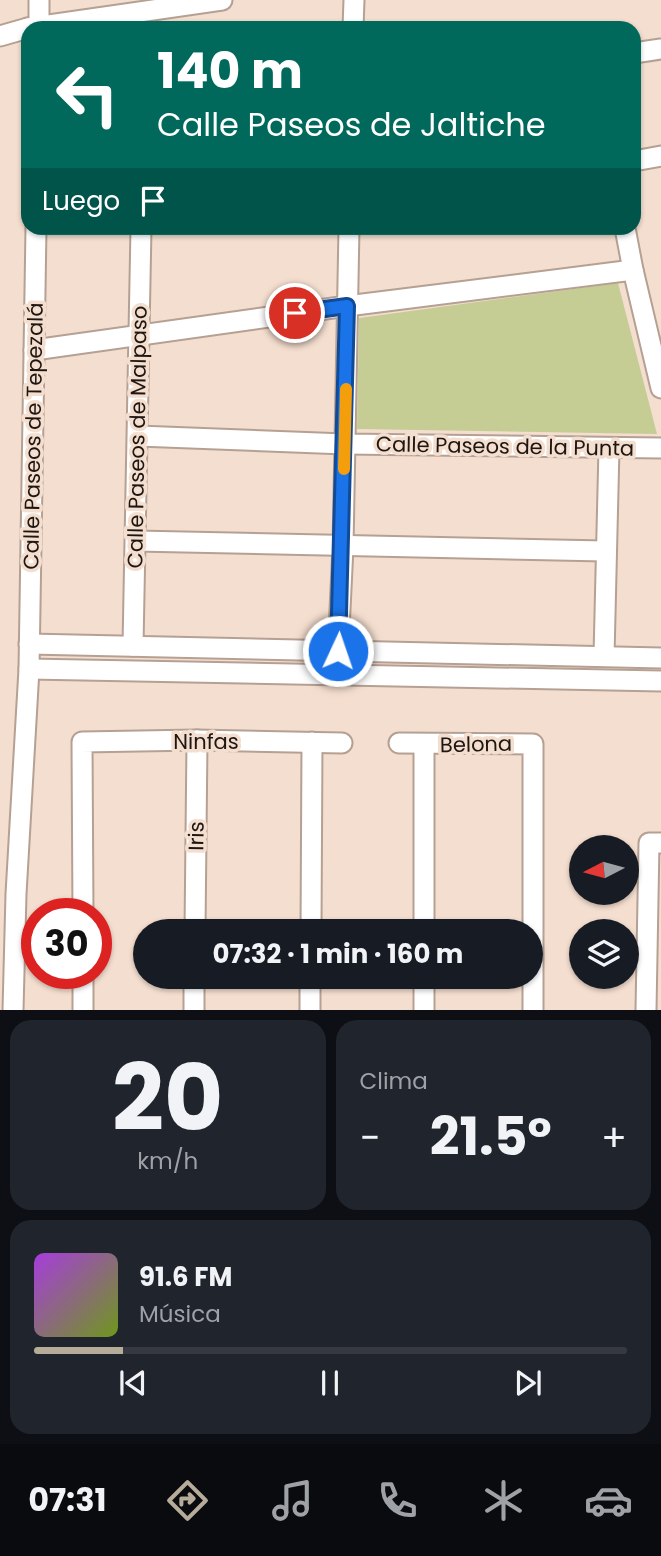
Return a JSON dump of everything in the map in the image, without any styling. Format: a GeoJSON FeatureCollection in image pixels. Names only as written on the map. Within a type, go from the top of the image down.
{"type":"FeatureCollection","features":[{"type":"Feature","properties":{"kind":"street"},"geometry":{"type":"LineString","coordinates":[[34,21],[39,0]]}},
{"type":"Feature","properties":{"kind":"street"},"geometry":{"type":"LineString","coordinates":[[79,21],[222,0]]}},
{"type":"Feature","properties":{"kind":"street"},"geometry":{"type":"LineString","coordinates":[[353,21],[354,0]]}},
{"type":"Feature","properties":{"kind":"street"},"geometry":{"type":"LineString","coordinates":[[0,36],[21,30]]}},
{"type":"Feature","properties":{"kind":"street"},"geometry":{"type":"LineString","coordinates":[[641,52],[661,49]]}},
{"type":"Feature","properties":{"kind":"street"},"geometry":{"type":"LineString","coordinates":[[641,160],[661,156]]}},
{"type":"Feature","properties":{"kind":"street","name":"Calle Paseos de Tepezalá"},"geometry":{"type":"LineString","coordinates":[[13,1010],[16,894],[29,668],[36,235]]}},
{"type":"Feature","properties":{"kind":"street","name":"Calle Paseos de Malpaso"},"geometry":{"type":"LineString","coordinates":[[133,646],[138,336],[145,235]]}},
{"type":"Feature","properties":{"kind":"street"},"geometry":{"type":"LineString","coordinates":[[338,651],[343,547],[349,235]]}},
{"type":"Feature","properties":{"kind":"street"},"geometry":{"type":"LineString","coordinates":[[626,235],[661,388]]}},
{"type":"Feature","properties":{"kind":"street"},"geometry":{"type":"LineString","coordinates":[[34,350],[347,306],[633,270]]}},
{"type":"Feature","properties":{"kind":"street","name":"Calle Paseos de la Punta"},"geometry":{"type":"LineString","coordinates":[[138,436],[345,444],[661,448]]}},
{"type":"Feature","properties":{"kind":"street"},"geometry":{"type":"LineString","coordinates":[[604,656],[609,448]]}},
{"type":"Feature","properties":{"kind":"street"},"geometry":{"type":"LineString","coordinates":[[136,541],[605,551]]}},
{"type":"Feature","properties":{"kind":"street"},"geometry":{"type":"LineString","coordinates":[[29,644],[661,658]]}},
{"type":"Feature","properties":{"kind":"street"},"geometry":{"type":"LineString","coordinates":[[29,668],[661,681]]}},
{"type":"Feature","properties":{"kind":"street","name":"Ninfas"},"geometry":{"type":"LineString","coordinates":[[83,898],[82,742],[197,740],[342,744]]}},
{"type":"Feature","properties":{"kind":"street","name":"Iris"},"geometry":{"type":"LineString","coordinates":[[195,919],[197,740]]}},
{"type":"Feature","properties":{"kind":"street"},"geometry":{"type":"LineString","coordinates":[[311,919],[312,742]]}},
{"type":"Feature","properties":{"kind":"street"},"geometry":{"type":"LineString","coordinates":[[399,743],[424,745]]}},
{"type":"Feature","properties":{"kind":"street","name":"Belona"},"geometry":{"type":"LineString","coordinates":[[424,919],[424,745],[533,744],[533,1010]]}},
{"type":"Feature","properties":{"kind":"street"},"geometry":{"type":"LineString","coordinates":[[646,1010],[649,843],[661,843]]}},
{"type":"Feature","properties":{"kind":"street"},"geometry":{"type":"LineString","coordinates":[[83,989],[83,1010]]}},
{"type":"Feature","properties":{"kind":"street"},"geometry":{"type":"LineString","coordinates":[[194,989],[194,1010]]}},
{"type":"Feature","properties":{"kind":"street"},"geometry":{"type":"LineString","coordinates":[[310,989],[310,1010]]}},
{"type":"Feature","properties":{"kind":"street"},"geometry":{"type":"LineString","coordinates":[[424,989],[424,1010]]}},
{"type":"Feature","properties":{"kind":"green space"},"geometry":{"type":"Polygon","coordinates":[[[618,283],[657,434],[357,429],[359,318],[618,283]]]}},
{"type":"Feature","properties":{"kind":"slow traffic"},"geometry":{"type":"LineString","coordinates":[[344,469],[346,389]]}},
{"type":"Feature","properties":{"kind":"route"},"geometry":{"type":"LineString","coordinates":[[295,313],[347,306],[343,547],[338,651]]}}]}
